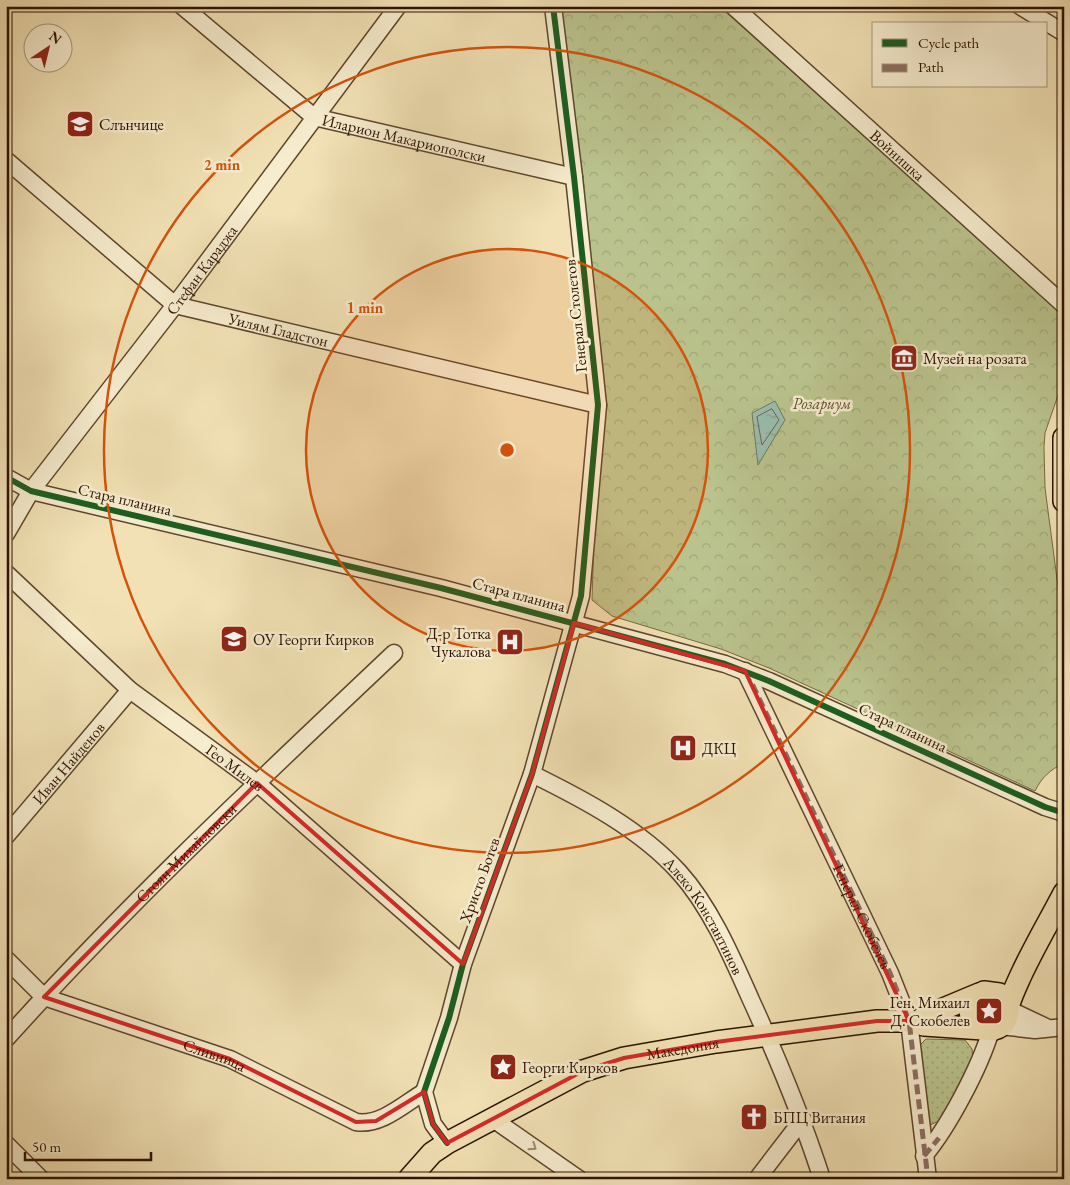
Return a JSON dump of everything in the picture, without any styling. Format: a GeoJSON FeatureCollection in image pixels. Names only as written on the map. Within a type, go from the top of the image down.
{"type":"FeatureCollection","features":[{"type":"Feature","properties":{"kind":"main road"},"geometry":{"type":"LineString","coordinates":[[1064,438],[1064,501]]}},
{"type":"Feature","properties":{"kind":"main road"},"geometry":{"type":"LineString","coordinates":[[998,1020],[1064,893]]}},
{"type":"Feature","properties":{"kind":"main road","name":"Македония"},"geometry":{"type":"LineString","coordinates":[[913,1022],[985,993],[1021,975]]}},
{"type":"Feature","properties":{"kind":"main road"},"geometry":{"type":"LineString","coordinates":[[985,993],[1000,994],[998,1020],[973,1021],[970,1010],[971,1004],[985,993]]}},
{"type":"Feature","properties":{"kind":"main road","name":"Македония"},"geometry":{"type":"LineString","coordinates":[[455,1139],[583,1071],[624,1058],[716,1042],[878,1021],[913,1022],[924,1025],[998,1020]]}},
{"type":"Feature","properties":{"kind":"main road"},"geometry":{"type":"LineString","coordinates":[[409,1179],[432,1152],[455,1139]]}},
{"type":"Feature","properties":{"kind":"street","name":"Иларион Макариополски"},"geometry":{"type":"LineString","coordinates":[[182,6],[314,116],[574,177]]}},
{"type":"Feature","properties":{"kind":"street","name":"Стефан Караджа"},"geometry":{"type":"LineString","coordinates":[[6,534],[31,491],[175,305],[314,116],[398,6]]}},
{"type":"Feature","properties":{"kind":"street","name":"Генерал Столетов"},"geometry":{"type":"LineString","coordinates":[[553,6],[574,177],[598,405],[581,596],[574,623]]}},
{"type":"Feature","properties":{"kind":"street","name":"Войнишка"},"geometry":{"type":"LineString","coordinates":[[733,6],[1064,305]]}},
{"type":"Feature","properties":{"kind":"street"},"geometry":{"type":"LineString","coordinates":[[1020,6],[1046,22]]}},
{"type":"Feature","properties":{"kind":"street"},"geometry":{"type":"LineString","coordinates":[[1048,23],[1064,33]]}},
{"type":"Feature","properties":{"kind":"street","name":"Уилям Гладстон"},"geometry":{"type":"LineString","coordinates":[[6,160],[175,305],[598,405]]}},
{"type":"Feature","properties":{"kind":"street","name":"Стара планина"},"geometry":{"type":"LineString","coordinates":[[6,476],[31,491],[441,588],[745,671],[1045,807],[1064,812]]}},
{"type":"Feature","properties":{"kind":"street","name":"Гео Милев"},"geometry":{"type":"LineString","coordinates":[[6,574],[130,690],[257,783],[463,964]]}},
{"type":"Feature","properties":{"kind":"street","name":"Христо Ботев"},"geometry":{"type":"LineString","coordinates":[[424,1092],[449,1018],[463,964],[532,774],[574,623]]}},
{"type":"Feature","properties":{"kind":"street","name":"Стоян Михайловски"},"geometry":{"type":"LineString","coordinates":[[6,1039],[44,997],[257,783],[394,653]]}},
{"type":"Feature","properties":{"kind":"street","name":"Генерал Скобелев"},"geometry":{"type":"LineString","coordinates":[[745,671],[913,1022],[924,1156],[928,1179]]}},
{"type":"Feature","properties":{"kind":"street","name":"Иван Найденов"},"geometry":{"type":"LineString","coordinates":[[6,836],[130,690]]}},
{"type":"Feature","properties":{"kind":"street","name":"Алеко Константинов"},"geometry":{"type":"LineString","coordinates":[[532,774],[560,788],[626,828],[654,849],[680,873],[707,912],[732,955],[803,1119],[822,1179]]}},
{"type":"Feature","properties":{"kind":"street","name":"Сливница"},"geometry":{"type":"LineString","coordinates":[[6,959],[44,997],[230,1059],[356,1122],[367,1124],[376,1121],[424,1092]]}},
{"type":"Feature","properties":{"kind":"street"},"geometry":{"type":"LineString","coordinates":[[924,1156],[939,1138],[998,1020]]}},
{"type":"Feature","properties":{"kind":"street","name":"Македония"},"geometry":{"type":"LineString","coordinates":[[998,1020],[1035,1030],[1056,1028]]}},
{"type":"Feature","properties":{"kind":"street"},"geometry":{"type":"LineString","coordinates":[[424,1092],[433,1124],[455,1139]]}},
{"type":"Feature","properties":{"kind":"street"},"geometry":{"type":"LineString","coordinates":[[493,1119],[579,1179]]}},
{"type":"Feature","properties":{"kind":"street"},"geometry":{"type":"LineString","coordinates":[[756,1179],[803,1119]]}},
{"type":"Feature","properties":{"kind":"street"},"geometry":{"type":"LineString","coordinates":[[6,1144],[41,1179]]}},
{"type":"Feature","properties":{"kind":"highlighted area"},"geometry":{"type":"Polygon","coordinates":[[[574,623],[745,671],[909,1021],[877,1021],[716,1042],[624,1058],[583,1071],[447,1143],[433,1124],[424,1092],[376,1121],[356,1122],[230,1059],[44,997],[257,783],[463,964],[532,774],[574,623]]]}},
{"type":"Feature","properties":{"kind":"green space","name":"Розариум"},"geometry":{"type":"Polygon","coordinates":[[[553,6],[719,6],[1064,316],[1064,378],[1045,433],[1044,447],[1045,488],[1064,632],[1064,763],[1047,774],[1035,791],[769,668],[721,649],[612,616],[592,600],[598,405],[553,6]]]}},
{"type":"Feature","properties":{"kind":"green space"},"geometry":{"type":"Polygon","coordinates":[[[926,1039],[965,1040],[972,1049],[973,1061],[943,1119],[928,1126],[920,1045],[926,1039]]]}},
{"type":"Feature","properties":{"kind":"water"},"geometry":{"type":"Polygon","coordinates":[[[775,401],[785,420],[758,465],[752,413],[775,401]]]}},
{"type":"Feature","properties":{"kind":"marked path"},"geometry":{"type":"LineString","coordinates":[[746,671],[890,973],[909,1021],[928,1179]]}},
{"type":"Feature","properties":{"kind":"marked path"},"geometry":{"type":"LineString","coordinates":[[924,1156],[939,1138]]}},
{"type":"Feature","properties":{"kind":"cycle path"},"geometry":{"type":"LineString","coordinates":[[447,1143],[433,1124],[424,1092],[449,1018],[463,964],[532,774],[581,596],[598,405],[574,177],[553,6]]}},
{"type":"Feature","properties":{"kind":"cycle path"},"geometry":{"type":"LineString","coordinates":[[6,477],[31,491],[441,588],[725,664],[769,681],[1045,807],[1064,813]]}},
{"type":"Feature","properties":{"kind":"place","name":"Слънчице"},"geometry":{"type":"Point","coordinates":[80,124]}},
{"type":"Feature","properties":{"kind":"place","name":"Музей на розата"},"geometry":{"type":"Point","coordinates":[904,358]}},
{"type":"Feature","properties":{"kind":"place","name":"ОУ Георги Кирков"},"geometry":{"type":"Point","coordinates":[234,639]}},
{"type":"Feature","properties":{"kind":"place","name":"Д-р Тотка Чукалова"},"geometry":{"type":"Point","coordinates":[510,642]}},
{"type":"Feature","properties":{"kind":"place","name":"ДКЦ"},"geometry":{"type":"Point","coordinates":[683,748]}},
{"type":"Feature","properties":{"kind":"place","name":"Ген. Михаил Д. Скобелев"},"geometry":{"type":"Point","coordinates":[989,1011]}},
{"type":"Feature","properties":{"kind":"place","name":"Георги Кирков"},"geometry":{"type":"Point","coordinates":[503,1067]}},
{"type":"Feature","properties":{"kind":"place","name":"БПЦ Витания"},"geometry":{"type":"Point","coordinates":[754,1117]}}]}
